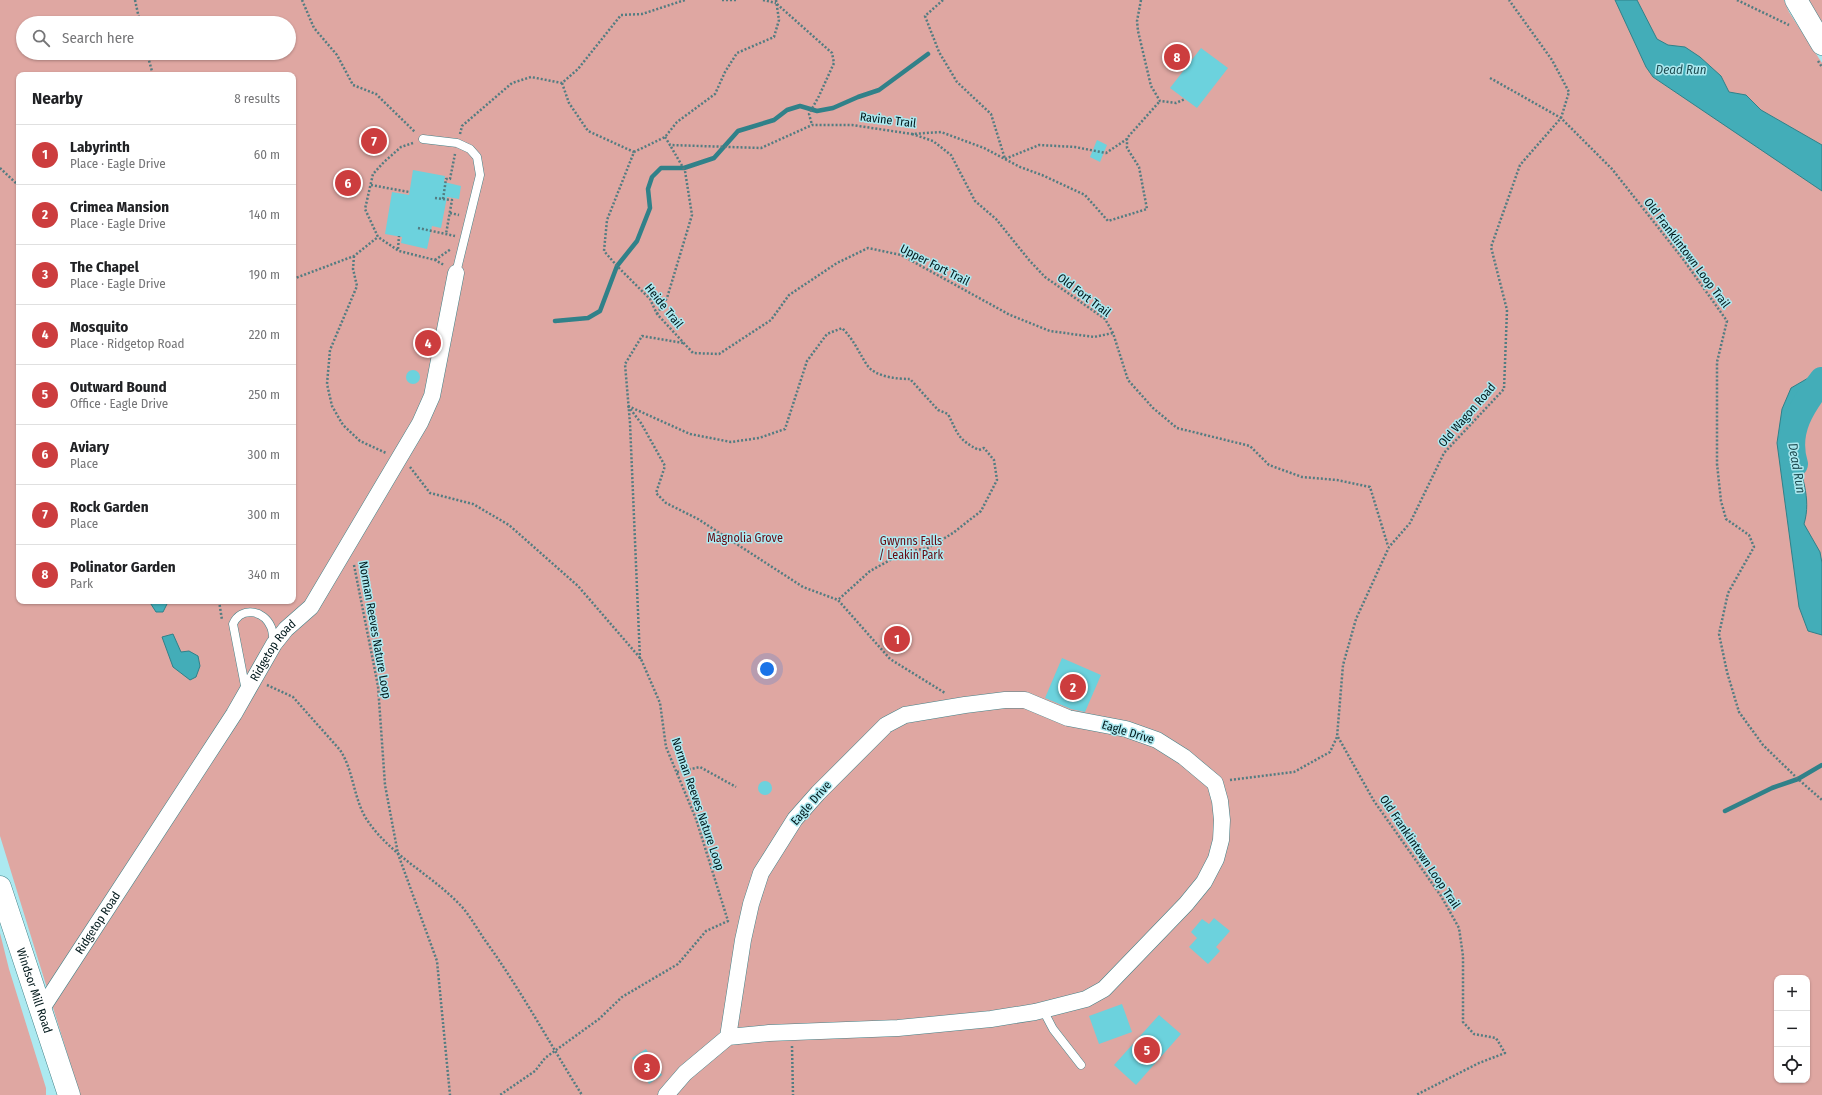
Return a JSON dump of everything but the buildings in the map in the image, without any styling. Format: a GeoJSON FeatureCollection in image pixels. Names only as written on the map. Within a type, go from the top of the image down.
{"type":"FeatureCollection","features":[{"type":"Feature","properties":{"kind":"main road"},"geometry":{"type":"LineString","coordinates":[[1796,0],[1818,49]]}},
{"type":"Feature","properties":{"kind":"main road","name":"Windsor Mill Road"},"geometry":{"type":"LineString","coordinates":[[0,887],[69,1095]]}},
{"type":"Feature","properties":{"kind":"street","name":"Ridgetop Road"},"geometry":{"type":"LineString","coordinates":[[41,1010],[234,714],[249,685],[274,644],[311,606],[420,423],[432,396],[456,273]]}},
{"type":"Feature","properties":{"kind":"street","name":"Eagle Drive"},"geometry":{"type":"LineString","coordinates":[[728,1037],[734,992],[751,904],[761,872],[795,819],[818,793],[886,725],[905,715],[1005,700],[1025,700],[1068,718],[1126,729],[1157,740],[1184,757],[1214,783]]}},
{"type":"Feature","properties":{"kind":"street"},"geometry":{"type":"LineString","coordinates":[[666,1095],[685,1073],[728,1037],[791,1032],[853,1030],[991,1019],[1043,1010],[1086,999],[1104,989],[1186,904],[1204,882],[1216,859],[1221,840],[1222,820],[1220,801],[1214,783]]}},
{"type":"Feature","properties":{"kind":"lane"},"geometry":{"type":"LineString","coordinates":[[423,140],[457,143],[470,149],[477,157],[480,175],[456,273]]}},
{"type":"Feature","properties":{"kind":"lane"},"geometry":{"type":"LineString","coordinates":[[249,685],[233,624],[236,616],[242,613],[252,612],[263,617],[271,626],[274,644]]}},
{"type":"Feature","properties":{"kind":"lane"},"geometry":{"type":"LineString","coordinates":[[1043,1010],[1053,1029],[1081,1065]]}},
{"type":"Feature","properties":{"kind":"path"},"geometry":{"type":"LineString","coordinates":[[135,0],[138,16]]}},
{"type":"Feature","properties":{"kind":"path"},"geometry":{"type":"LineString","coordinates":[[302,0],[314,28],[337,55],[352,85],[376,94],[423,140],[401,147],[373,174],[365,209],[378,237],[398,250],[436,260],[456,273]]}},
{"type":"Feature","properties":{"kind":"path"},"geometry":{"type":"LineString","coordinates":[[562,83],[578,69],[620,15],[642,14],[685,0]]}},
{"type":"Feature","properties":{"kind":"path"},"geometry":{"type":"LineString","coordinates":[[722,0],[737,0]]}},
{"type":"Feature","properties":{"kind":"path"},"geometry":{"type":"LineString","coordinates":[[763,0],[776,2],[832,53],[834,64],[809,114],[812,125]]}},
{"type":"Feature","properties":{"kind":"path"},"geometry":{"type":"LineString","coordinates":[[943,0],[925,16],[927,25],[939,52],[956,82],[991,114],[1005,159],[1039,145],[1076,147],[1106,153],[1128,138],[1160,101]]}},
{"type":"Feature","properties":{"kind":"path"},"geometry":{"type":"LineString","coordinates":[[1141,0],[1137,21],[1138,31],[1151,86],[1160,101]]}},
{"type":"Feature","properties":{"kind":"path","name":"Old Wagon Road"},"geometry":{"type":"LineString","coordinates":[[1337,736],[1343,665],[1356,619],[1389,547],[1399,534],[1410,524],[1444,453],[1504,389],[1506,310],[1491,247],[1520,164],[1561,118],[1569,92],[1552,60],[1509,0]]}},
{"type":"Feature","properties":{"kind":"path"},"geometry":{"type":"LineString","coordinates":[[1737,0],[1792,27]]}},
{"type":"Feature","properties":{"kind":"path"},"geometry":{"type":"LineString","coordinates":[[562,83],[569,103],[588,131],[634,152],[665,137],[677,122],[715,94],[725,72],[738,53],[774,37],[779,20],[776,2]]}},
{"type":"Feature","properties":{"kind":"path"},"geometry":{"type":"LineString","coordinates":[[1818,49],[1822,67]]}},
{"type":"Feature","properties":{"kind":"path"},"geometry":{"type":"LineString","coordinates":[[149,60],[152,72]]}},
{"type":"Feature","properties":{"kind":"path"},"geometry":{"type":"LineString","coordinates":[[443,199],[446,179],[450,179],[462,126],[512,83],[531,77],[562,83]]}},
{"type":"Feature","properties":{"kind":"path"},"geometry":{"type":"LineString","coordinates":[[1490,78],[1561,118]]}},
{"type":"Feature","properties":{"kind":"path"},"geometry":{"type":"LineString","coordinates":[[1160,101],[1176,102],[1185,99]]}},
{"type":"Feature","properties":{"kind":"path","name":"Old Franklintown Loop Trail"},"geometry":{"type":"LineString","coordinates":[[1561,118],[1612,170],[1683,259],[1726,321],[1717,362],[1717,464],[1721,501],[1726,519],[1749,535],[1754,547],[1728,593],[1719,634],[1727,672],[1739,712],[1763,745],[1822,800]]}},
{"type":"Feature","properties":{"kind":"path","name":"Ravine Trail"},"geometry":{"type":"LineString","coordinates":[[670,145],[761,148],[812,125],[852,125],[912,134],[941,132],[984,148],[1085,195],[1108,221],[1147,209],[1139,167],[1127,148],[1128,138]]}},
{"type":"Feature","properties":{"kind":"path","name":"Old Fort Trail"},"geometry":{"type":"LineString","coordinates":[[912,134],[933,142],[951,155],[975,201],[996,219],[1029,260],[1045,277],[1105,319],[1113,333],[1128,380],[1153,408],[1177,428],[1250,446],[1268,465],[1302,477],[1337,480],[1370,487],[1389,547]]}},
{"type":"Feature","properties":{"kind":"path"},"geometry":{"type":"LineString","coordinates":[[657,314],[667,298],[692,215],[684,171],[665,137]]}},
{"type":"Feature","properties":{"kind":"path","name":"Heide Trail"},"geometry":{"type":"LineString","coordinates":[[634,152],[607,220],[604,251],[650,299],[657,314],[684,343]]}},
{"type":"Feature","properties":{"kind":"path"},"geometry":{"type":"LineString","coordinates":[[0,168],[16,183]]}},
{"type":"Feature","properties":{"kind":"path"},"geometry":{"type":"LineString","coordinates":[[371,185],[409,192]]}},
{"type":"Feature","properties":{"kind":"path"},"geometry":{"type":"LineString","coordinates":[[435,198],[452,200],[446,234]]}},
{"type":"Feature","properties":{"kind":"path"},"geometry":{"type":"LineString","coordinates":[[418,228],[465,238]]}},
{"type":"Feature","properties":{"kind":"path"},"geometry":{"type":"LineString","coordinates":[[398,250],[400,236]]}},
{"type":"Feature","properties":{"kind":"path"},"geometry":{"type":"LineString","coordinates":[[296,278],[354,256],[378,237]]}},
{"type":"Feature","properties":{"kind":"path"},"geometry":{"type":"LineString","coordinates":[[436,260],[465,238]]}},
{"type":"Feature","properties":{"kind":"path","name":"Upper Fort Trail"},"geometry":{"type":"LineString","coordinates":[[684,343],[693,353],[719,354],[771,320],[789,295],[837,263],[868,248],[901,255],[1010,315],[1050,331],[1094,337],[1113,333]]}},
{"type":"Feature","properties":{"kind":"path","name":"Norman Reeves Nature Loop"},"geometry":{"type":"LineString","coordinates":[[354,256],[353,270],[357,286],[330,350],[327,384],[332,406],[343,425],[360,441],[399,459],[412,468],[430,493],[473,504],[509,525],[578,586],[640,659],[660,703],[666,747],[696,819],[728,921],[706,931],[678,964],[622,997],[599,1019],[554,1051],[545,1058],[534,1071],[500,1095]]}},
{"type":"Feature","properties":{"kind":"path"},"geometry":{"type":"LineString","coordinates":[[628,406],[690,434],[730,442],[759,438],[785,429],[807,361],[827,334],[842,328],[853,338],[868,367],[889,378],[910,379],[938,410],[948,414],[958,436],[964,443],[979,450],[984,448],[994,460],[997,480],[981,511],[953,533],[928,548],[905,552],[870,571],[838,600]]}},
{"type":"Feature","properties":{"kind":"path","name":"Heide Trail"},"geometry":{"type":"LineString","coordinates":[[640,659],[625,364],[642,336],[684,343]]}},
{"type":"Feature","properties":{"kind":"path"},"geometry":{"type":"LineString","coordinates":[[628,406],[641,423],[665,466],[656,493],[666,503],[698,519],[803,587],[838,600],[890,659],[965,705]]}},
{"type":"Feature","properties":{"kind":"path","name":"Norman Reeves Nature Loop"},"geometry":{"type":"LineString","coordinates":[[349,543],[378,686],[385,785],[398,854],[437,961],[450,1095]]}},
{"type":"Feature","properties":{"kind":"path"},"geometry":{"type":"LineString","coordinates":[[249,685],[293,697],[340,750],[346,759],[358,802],[367,820],[385,842],[448,894],[463,909],[507,970],[535,1015],[554,1051],[582,1095]]}},
{"type":"Feature","properties":{"kind":"path"},"geometry":{"type":"LineString","coordinates":[[1214,783],[1294,772],[1330,752],[1337,736]]}},
{"type":"Feature","properties":{"kind":"path","name":"Old Franklintown Loop Trail"},"geometry":{"type":"LineString","coordinates":[[1337,736],[1374,801],[1441,896],[1459,928],[1463,956],[1462,1022],[1474,1034],[1496,1038],[1505,1053],[1480,1063],[1416,1095]]}},
{"type":"Feature","properties":{"kind":"path"},"geometry":{"type":"LineString","coordinates":[[677,772],[700,767],[736,787]]}},
{"type":"Feature","properties":{"kind":"path"},"geometry":{"type":"LineString","coordinates":[[791,1032],[793,1095]]}},
{"type":"Feature","properties":{"kind":"green space","name":"Gwynns Falls / Leakin Park"},"geometry":{"type":"Polygon","coordinates":[[[0,0],[1784,0],[1789,12],[1822,63],[1822,1095],[80,1095],[0,836],[0,0]]]}},
{"type":"Feature","properties":{"kind":"green space"},"geometry":{"type":"Polygon","coordinates":[[[1803,0],[1822,0],[1822,29],[1803,0]]]}},
{"type":"Feature","properties":{"kind":"green space"},"geometry":{"type":"Polygon","coordinates":[[[0,933],[9,969],[46,1088],[46,1095],[0,1095],[0,933]]]}},
{"type":"Feature","properties":{"kind":"water","name":"Dead Run"},"geometry":{"type":"Polygon","coordinates":[[[1615,0],[1637,0],[1657,39],[1668,45],[1685,47],[1700,57],[1721,76],[1729,92],[1746,95],[1761,110],[1822,145],[1822,191],[1653,77],[1646,67],[1615,0]]]}},
{"type":"Feature","properties":{"kind":"water","name":"Dead Run"},"geometry":{"type":"Polygon","coordinates":[[[1822,370],[1822,382],[1804,398],[1794,415],[1792,432],[1795,450],[1805,486],[1807,505],[1804,524],[1820,552],[1822,563],[1822,635],[1808,631],[1799,607],[1777,443],[1782,409],[1791,388],[1822,370]]]}},
{"type":"Feature","properties":{"kind":"water"},"geometry":{"type":"Polygon","coordinates":[[[151,604],[167,604],[163,612],[156,612],[151,604]]]}},
{"type":"Feature","properties":{"kind":"water"},"geometry":{"type":"Polygon","coordinates":[[[173,634],[181,652],[189,651],[198,656],[200,666],[196,677],[190,680],[173,667],[162,637],[173,634]]]}},
{"type":"Feature","properties":{"kind":"waterway"},"geometry":{"type":"LineString","coordinates":[[555,321],[588,318],[600,311],[617,266],[637,241],[650,208],[648,189],[652,177],[661,168],[684,168],[714,158],[738,131],[774,120],[787,110],[800,106],[817,111],[833,108],[879,90],[928,54]]}},
{"type":"Feature","properties":{"kind":"waterway","name":"Dead Run"},"geometry":{"type":"LineString","coordinates":[[1795,464],[1792,452],[1792,441],[1797,419],[1808,399],[1822,380]]}},
{"type":"Feature","properties":{"kind":"waterway"},"geometry":{"type":"LineString","coordinates":[[1725,811],[1772,788],[1798,779],[1822,765]]}},
{"type":"Feature","properties":{"kind":"place","name":"Polinator Garden"},"geometry":{"type":"Point","coordinates":[1177,57]}},
{"type":"Feature","properties":{"kind":"place","name":"Rock Garden"},"geometry":{"type":"Point","coordinates":[374,141]}},
{"type":"Feature","properties":{"kind":"place","name":"Aviary"},"geometry":{"type":"Point","coordinates":[348,183]}},
{"type":"Feature","properties":{"kind":"place","name":"Mosquito"},"geometry":{"type":"Point","coordinates":[428,343]}},
{"type":"Feature","properties":{"kind":"place","name":"Labyrinth"},"geometry":{"type":"Point","coordinates":[897,639]}},
{"type":"Feature","properties":{"kind":"place","name":"Crimea Mansion"},"geometry":{"type":"Point","coordinates":[1073,687]}},
{"type":"Feature","properties":{"kind":"place","name":"Outward Bound"},"geometry":{"type":"Point","coordinates":[1147,1050]}},
{"type":"Feature","properties":{"kind":"place","name":"The Chapel"},"geometry":{"type":"Point","coordinates":[647,1067]}},
{"type":"Feature","properties":{"kind":"park label","name":"Magnolia Grove"},"geometry":{"type":"Point","coordinates":[745,538]}}]}
